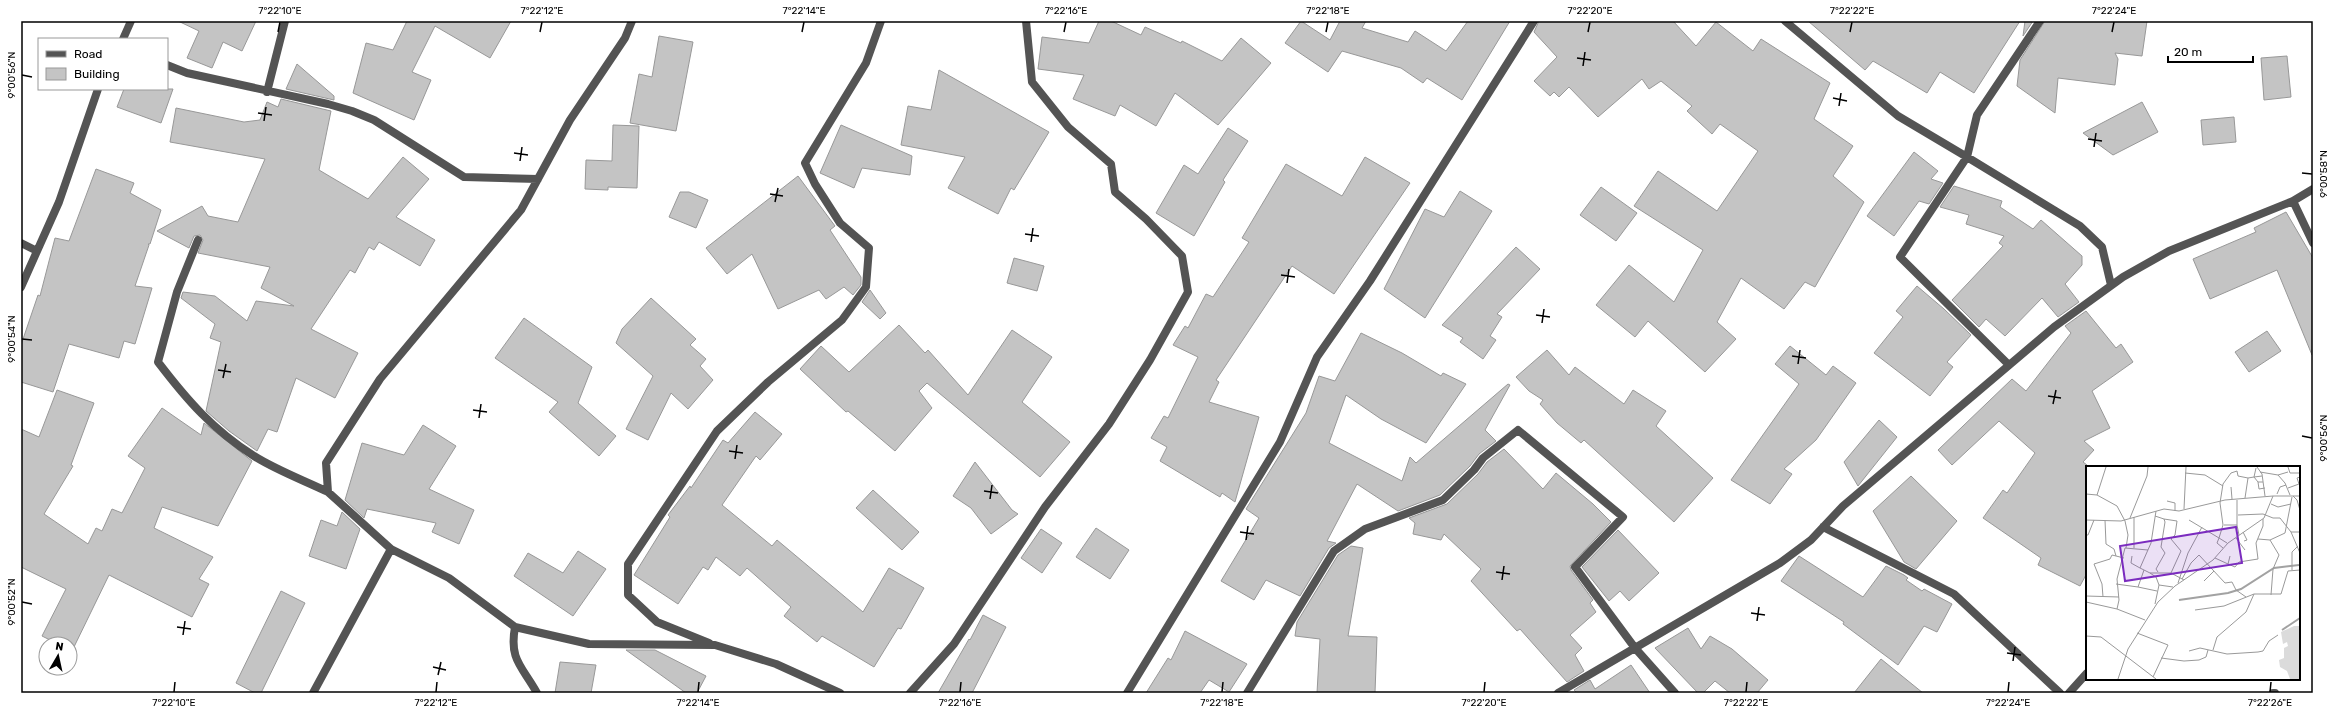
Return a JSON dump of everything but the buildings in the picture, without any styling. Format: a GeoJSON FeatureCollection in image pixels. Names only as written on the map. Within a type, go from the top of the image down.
{"type":"FeatureCollection","features":[{"type":"Feature","properties":{"kind":"street"},"geometry":{"type":"LineString","coordinates":[[123,38],[131,21]]}},
{"type":"Feature","properties":{"kind":"street"},"geometry":{"type":"LineString","coordinates":[[267,92],[285,21]]}},
{"type":"Feature","properties":{"kind":"street"},"geometry":{"type":"LineString","coordinates":[[328,492],[326,463],[380,379],[521,210],[570,120],[625,38],[632,21]]}},
{"type":"Feature","properties":{"kind":"street"},"geometry":{"type":"LineString","coordinates":[[840,693],[776,664],[715,645],[657,622],[628,595],[628,564],[717,431],[768,382],[842,320],[866,287],[869,248],[840,223],[815,184],[805,164],[866,63],[881,21]]}},
{"type":"Feature","properties":{"kind":"street"},"geometry":{"type":"LineString","coordinates":[[910,693],[954,644],[1045,507],[1109,424],[1150,360],[1188,292],[1182,256],[1146,219],[1115,192],[1111,164],[1068,127],[1032,82],[1026,21]]}},
{"type":"Feature","properties":{"kind":"street"},"geometry":{"type":"LineString","coordinates":[[1127,693],[1280,442],[1316,357],[1370,281],[1534,21]]}},
{"type":"Feature","properties":{"kind":"street"},"geometry":{"type":"LineString","coordinates":[[1785,21],[1898,116],[2080,226],[2102,246],[2111,285]]}},
{"type":"Feature","properties":{"kind":"street"},"geometry":{"type":"LineString","coordinates":[[2010,365],[1900,257],[1967,157],[1977,115],[2040,21]]}},
{"type":"Feature","properties":{"kind":"street"},"geometry":{"type":"LineString","coordinates":[[168,65],[187,73],[267,92],[328,104],[374,120],[464,177],[538,178]]}},
{"type":"Feature","properties":{"kind":"street"},"geometry":{"type":"LineString","coordinates":[[21,287],[59,202],[98,90]]}},
{"type":"Feature","properties":{"kind":"street"},"geometry":{"type":"LineString","coordinates":[[1558,693],[1780,563],[1811,540],[1843,506],[2054,327],[2111,285],[2169,251],[2293,201],[2313,189]]}},
{"type":"Feature","properties":{"kind":"street"},"geometry":{"type":"LineString","coordinates":[[2293,201],[2313,243]]}},
{"type":"Feature","properties":{"kind":"street"},"geometry":{"type":"LineString","coordinates":[[198,240],[177,292],[158,362],[188,402],[219,431],[254,456],[328,492],[391,549],[449,578],[515,627],[589,644],[715,645]]}},
{"type":"Feature","properties":{"kind":"street"},"geometry":{"type":"LineString","coordinates":[[21,243],[37,251]]}},
{"type":"Feature","properties":{"kind":"street"},"geometry":{"type":"LineString","coordinates":[[1246,693],[1334,551],[1365,529],[1443,500],[1474,470],[1482,458],[1518,430],[1623,517],[1575,567],[1635,648],[1675,693]]}},
{"type":"Feature","properties":{"kind":"street"},"geometry":{"type":"LineString","coordinates":[[1823,527],[1954,594],[2060,693]]}},
{"type":"Feature","properties":{"kind":"street"},"geometry":{"type":"LineString","coordinates":[[313,693],[391,549]]}},
{"type":"Feature","properties":{"kind":"street"},"geometry":{"type":"LineString","coordinates":[[515,627],[512,643],[516,661],[537,693]]}},
{"type":"Feature","properties":{"kind":"street"},"geometry":{"type":"LineString","coordinates":[[2069,693],[2086,674]]}}]}
